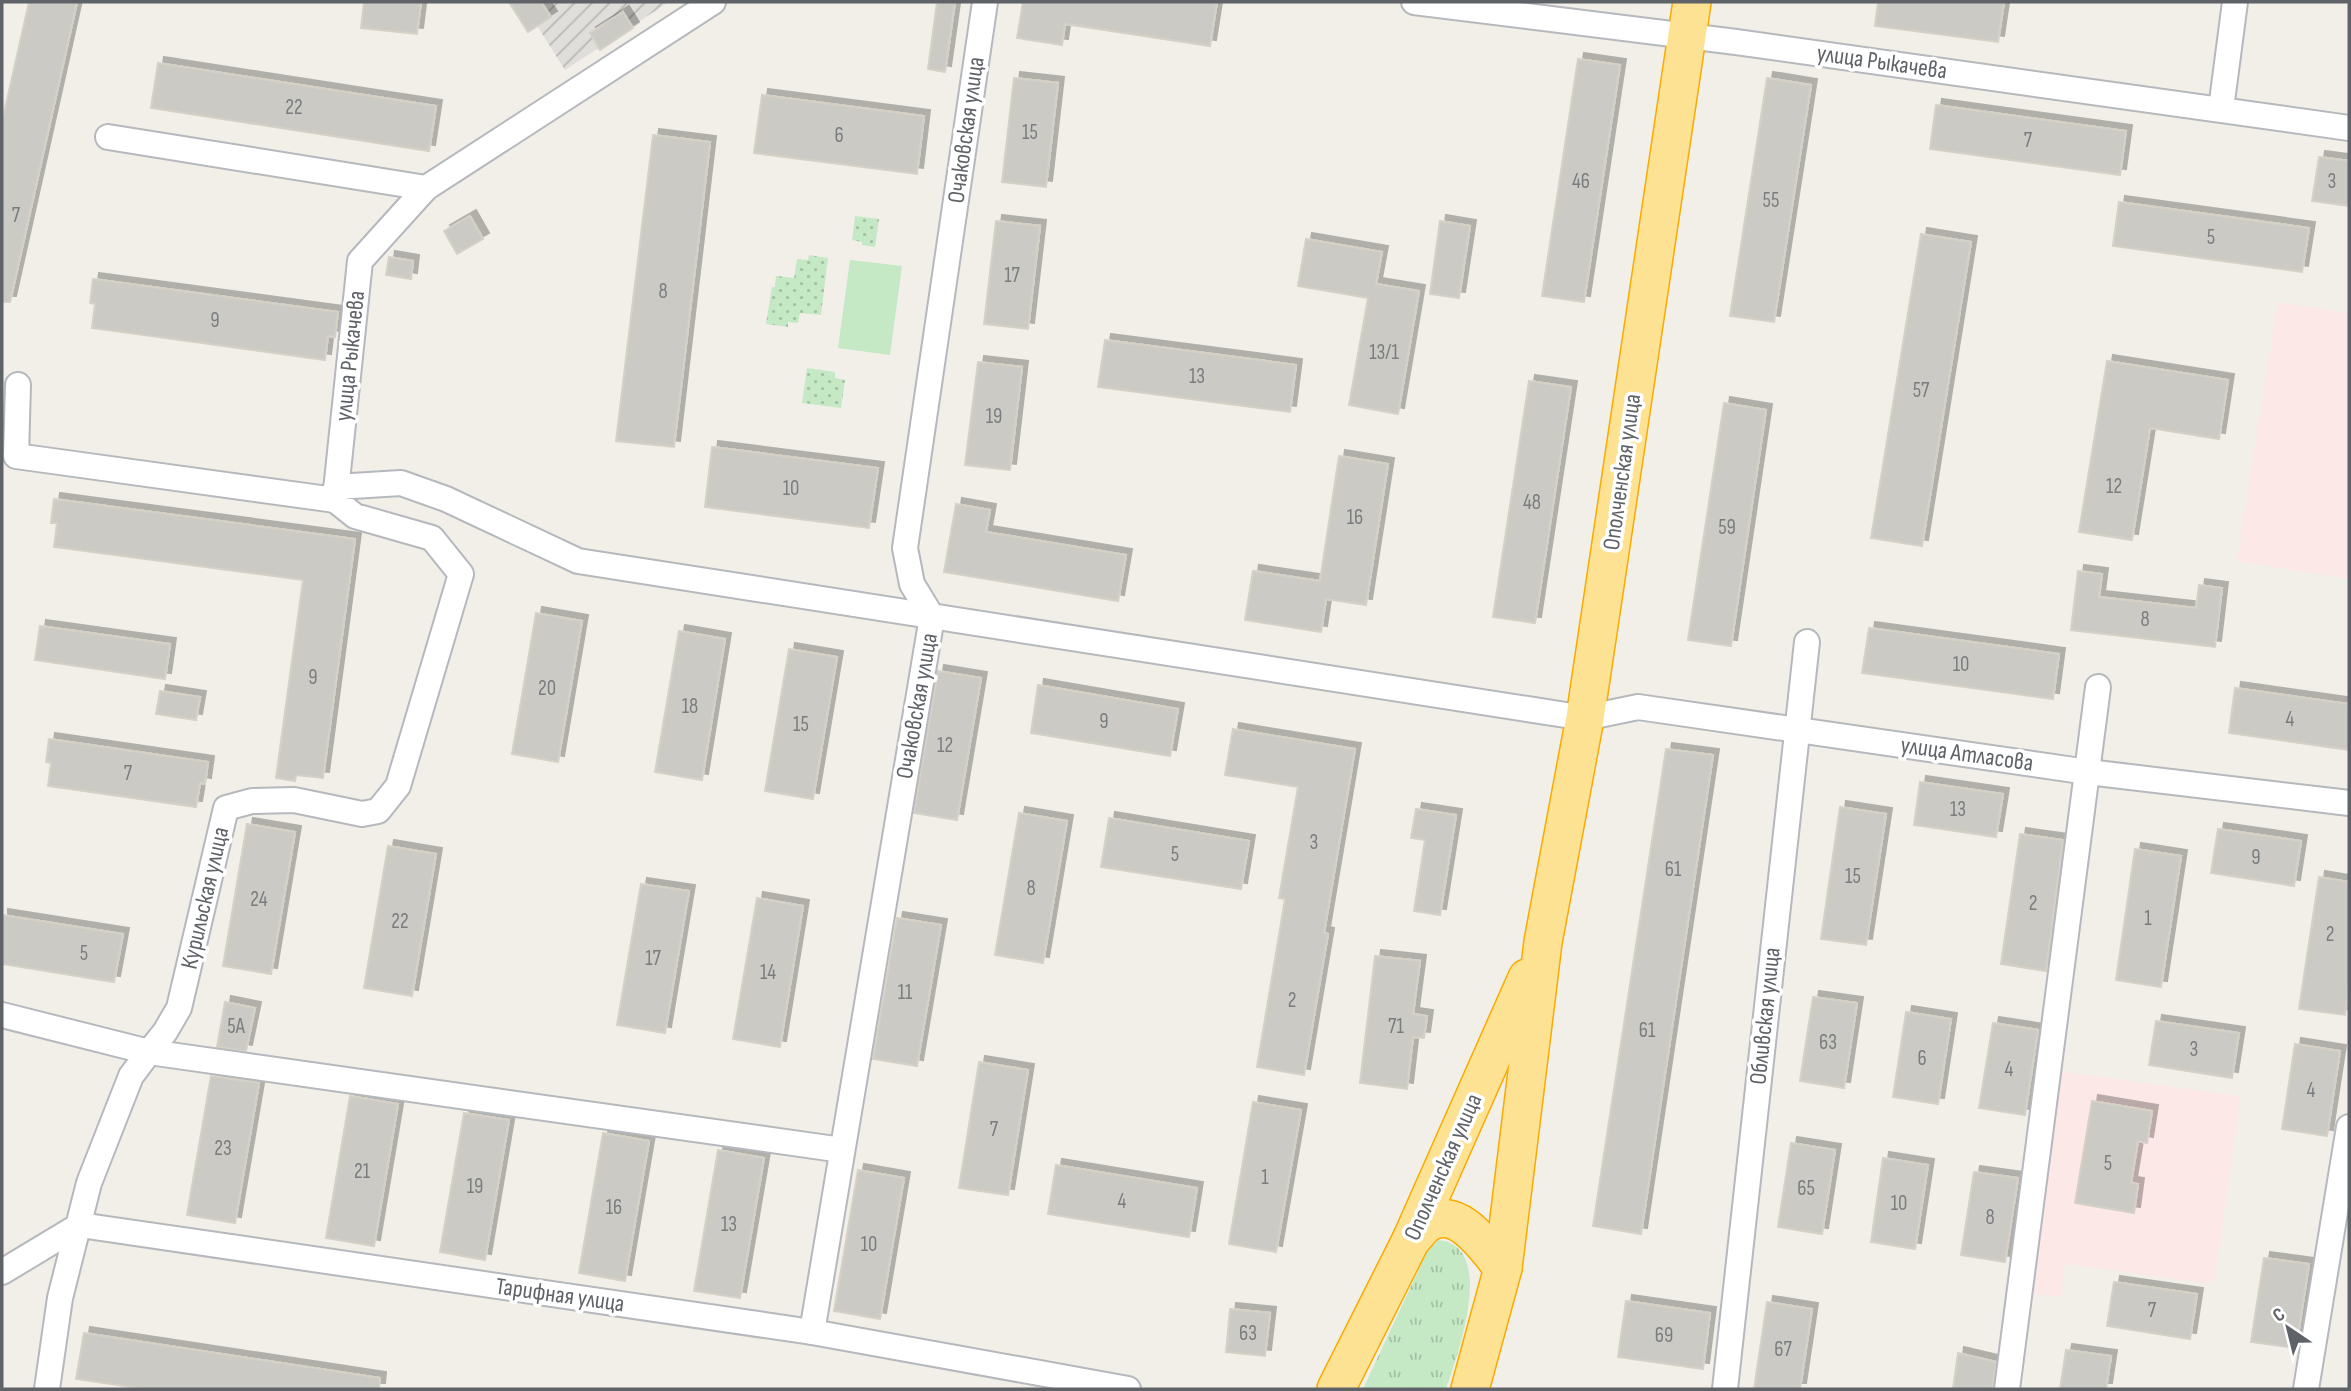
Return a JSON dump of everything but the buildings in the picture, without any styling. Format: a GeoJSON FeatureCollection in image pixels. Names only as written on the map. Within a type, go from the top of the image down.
{"type":"FeatureCollection","features":[{"type":"Feature","properties":{"kind":"highway","name":"Ополченская улица"},"geometry":{"type":"LineString","coordinates":[[1469,1389],[1503,1269],[1543,942],[1585,718],[1689,19]]}},
{"type":"Feature","properties":{"kind":"highway","name":"Ополченская улица"},"geometry":{"type":"LineString","coordinates":[[1336,1389],[1411,1240],[1543,942]]}},
{"type":"Feature","properties":{"kind":"highway"},"geometry":{"type":"LineString","coordinates":[[1411,1240],[1426,1224],[1438,1219],[1450,1219],[1472,1232],[1503,1269]]}},
{"type":"Feature","properties":{"kind":"street","name":"улица Рыкачева"},"geometry":{"type":"LineString","coordinates":[[335,500],[360,261],[426,188],[713,2]]}},
{"type":"Feature","properties":{"kind":"street","name":"Очаковская улица"},"geometry":{"type":"LineString","coordinates":[[812,1332],[932,617],[912,584],[905,548],[985,2]]}},
{"type":"Feature","properties":{"kind":"street","name":"улица Рыкачева"},"geometry":{"type":"LineString","coordinates":[[1414,2],[1689,19],[2221,109],[2349,128]]}},
{"type":"Feature","properties":{"kind":"street"},"geometry":{"type":"LineString","coordinates":[[2221,109],[2235,2]]}},
{"type":"Feature","properties":{"kind":"street"},"geometry":{"type":"LineString","coordinates":[[108,137],[426,188]]}},
{"type":"Feature","properties":{"kind":"street"},"geometry":{"type":"LineString","coordinates":[[18,385],[16,456],[335,500],[336,487],[401,483],[446,499],[578,561],[1585,718]]}},
{"type":"Feature","properties":{"kind":"street","name":"Курильская улица"},"geometry":{"type":"LineString","coordinates":[[149,1052],[179,1008],[226,807],[252,801],[294,800],[362,814],[378,811],[398,786],[461,573],[432,538],[355,516],[335,500]]}},
{"type":"Feature","properties":{"kind":"street","name":"Обливская улица"},"geometry":{"type":"LineString","coordinates":[[1725,1389],[1807,642]]}},
{"type":"Feature","properties":{"kind":"street"},"geometry":{"type":"LineString","coordinates":[[2007,1389],[2098,687]]}},
{"type":"Feature","properties":{"kind":"street","name":"улица Атласова"},"geometry":{"type":"LineString","coordinates":[[1585,718],[1638,706],[2088,772],[2349,803]]}},
{"type":"Feature","properties":{"kind":"street"},"geometry":{"type":"LineString","coordinates":[[2,1015],[149,1052],[842,1150]]}},
{"type":"Feature","properties":{"kind":"street"},"geometry":{"type":"LineString","coordinates":[[47,1389],[60,1298],[89,1183],[131,1076],[149,1052]]}},
{"type":"Feature","properties":{"kind":"street"},"geometry":{"type":"LineString","coordinates":[[2306,1389],[2349,1127]]}},
{"type":"Feature","properties":{"kind":"street"},"geometry":{"type":"LineString","coordinates":[[2,1272],[80,1225]]}},
{"type":"Feature","properties":{"kind":"street","name":"Тарифная улица"},"geometry":{"type":"LineString","coordinates":[[80,1225],[812,1332],[1128,1389]]}},
{"type":"Feature","properties":{"kind":"shaded area"},"geometry":{"type":"Polygon","coordinates":[[[522,2],[669,2],[565,70],[522,2]]]}},
{"type":"Feature","properties":{"kind":"shaded area"},"geometry":{"type":"Polygon","coordinates":[[[2278,302],[2349,313],[2349,579],[2237,561],[2278,302]]]}},
{"type":"Feature","properties":{"kind":"shaded area"},"geometry":{"type":"Polygon","coordinates":[[[2058,1071],[2240,1096],[2214,1284],[2065,1264],[2060,1297],[2027,1293],[2058,1071]]]}},
{"type":"Feature","properties":{"kind":"green space"},"geometry":{"type":"Polygon","coordinates":[[[855,216],[879,219],[875,247],[852,240],[855,216]]]}},
{"type":"Feature","properties":{"kind":"green space"},"geometry":{"type":"Polygon","coordinates":[[[809,255],[828,258],[821,315],[800,313],[798,323],[788,322],[788,327],[766,324],[776,276],[794,278],[797,259],[808,260],[809,255]]]}},
{"type":"Feature","properties":{"kind":"green space"},"geometry":{"type":"Polygon","coordinates":[[[850,260],[902,266],[890,355],[838,348],[850,260]]]}},
{"type":"Feature","properties":{"kind":"green space"},"geometry":{"type":"Polygon","coordinates":[[[807,368],[835,372],[835,378],[845,380],[841,408],[802,403],[807,368]]]}},
{"type":"Feature","properties":{"kind":"green space"},"geometry":{"type":"Polygon","coordinates":[[[1438,1240],[1456,1246],[1466,1261],[1470,1281],[1464,1329],[1446,1389],[1363,1389],[1427,1252],[1438,1240]]]}}]}
